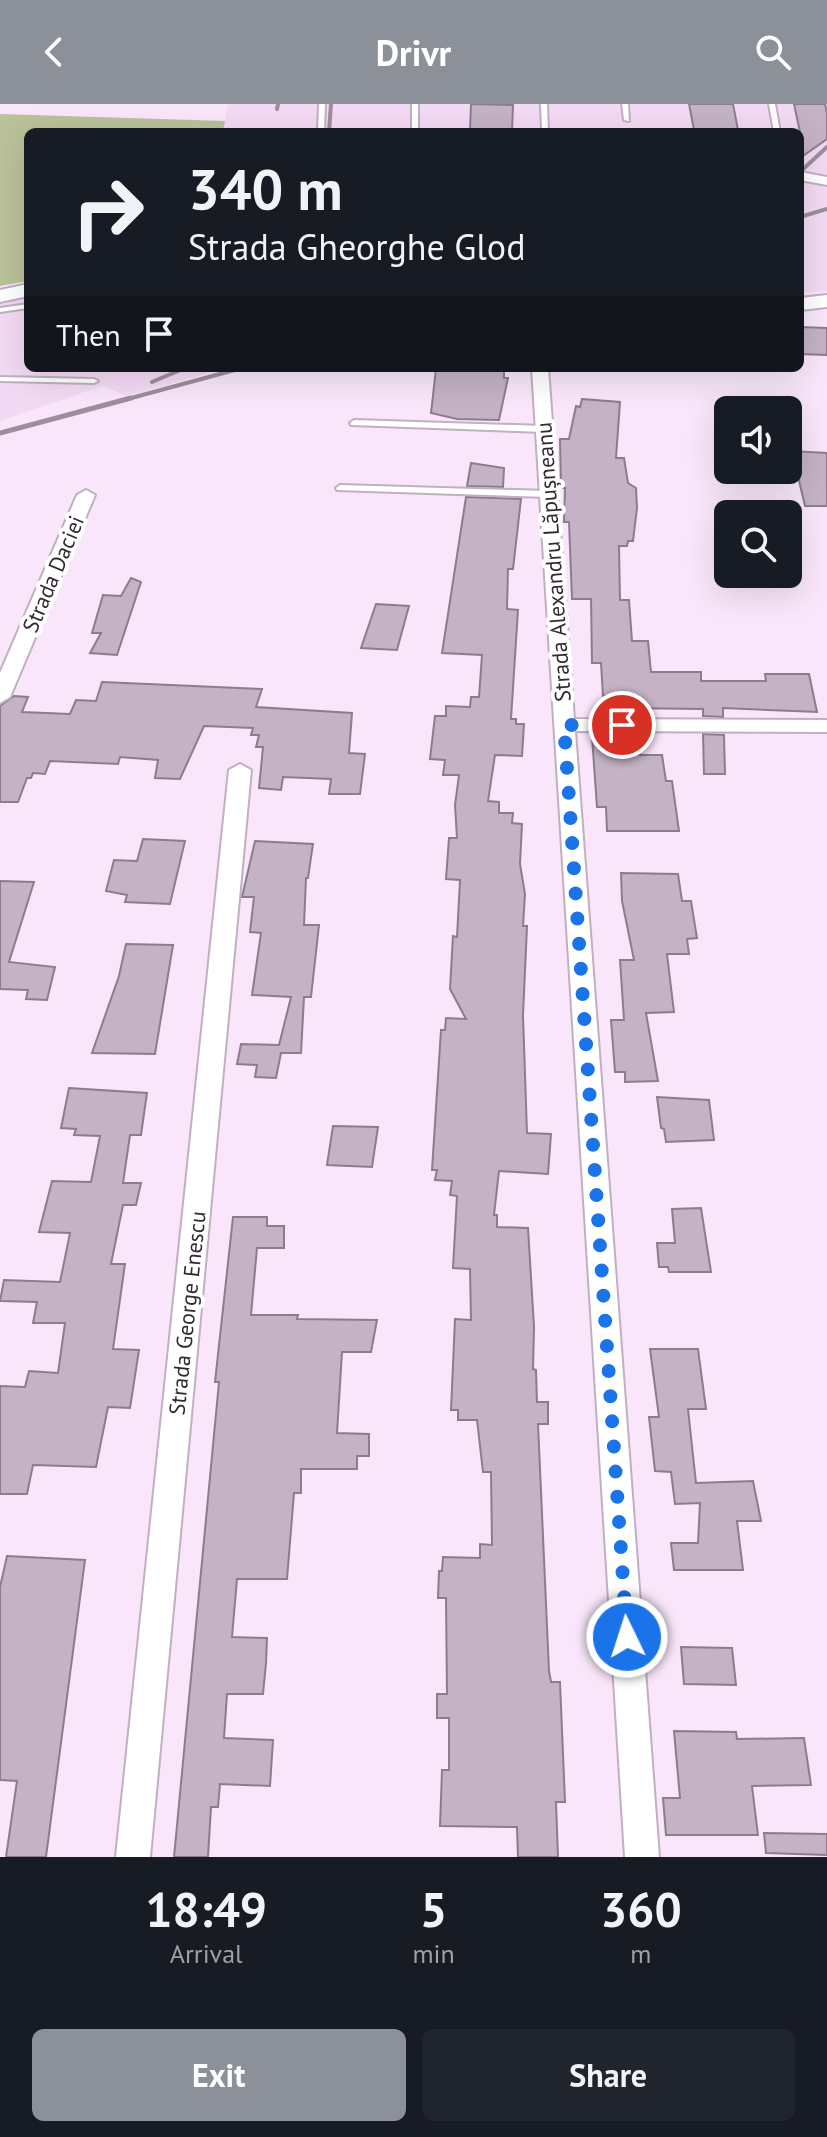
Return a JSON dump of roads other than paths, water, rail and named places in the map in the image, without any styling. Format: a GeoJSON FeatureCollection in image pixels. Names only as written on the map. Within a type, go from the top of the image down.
{"type":"FeatureCollection","features":[{"type":"Feature","properties":{"kind":"main road"},"geometry":{"type":"LineString","coordinates":[[0,296],[24,291]]}},
{"type":"Feature","properties":{"kind":"main road"},"geometry":{"type":"LineString","coordinates":[[804,304],[827,301]]}},
{"type":"Feature","properties":{"kind":"street"},"geometry":{"type":"LineString","coordinates":[[804,177],[827,181]]}},
{"type":"Feature","properties":{"kind":"street","name":"Strada Alexandru Lăpușneanu"},"geometry":{"type":"LineString","coordinates":[[540,372],[642,1857]]}},
{"type":"Feature","properties":{"kind":"street","name":"Strada Daciei"},"geometry":{"type":"LineString","coordinates":[[3,685],[86,495]]}},
{"type":"Feature","properties":{"kind":"street"},"geometry":{"type":"LineString","coordinates":[[564,725],[827,726]]}},
{"type":"Feature","properties":{"kind":"street","name":"Strada George Enescu"},"geometry":{"type":"LineString","coordinates":[[133,1857],[240,770]]}},
{"type":"Feature","properties":{"kind":"lane"},"geometry":{"type":"LineString","coordinates":[[321,128],[322,104]]}},
{"type":"Feature","properties":{"kind":"lane"},"geometry":{"type":"LineString","coordinates":[[415,104],[415,128]]}},
{"type":"Feature","properties":{"kind":"lane"},"geometry":{"type":"LineString","coordinates":[[544,104],[545,128]]}},
{"type":"Feature","properties":{"kind":"lane"},"geometry":{"type":"LineString","coordinates":[[625,104],[627,120]]}},
{"type":"Feature","properties":{"kind":"lane"},"geometry":{"type":"LineString","coordinates":[[772,104],[776,128]]}},
{"type":"Feature","properties":{"kind":"lane"},"geometry":{"type":"LineString","coordinates":[[0,310],[24,307]]}},
{"type":"Feature","properties":{"kind":"lane"},"geometry":{"type":"LineString","coordinates":[[0,379],[94,381]]}},
{"type":"Feature","properties":{"kind":"lane"},"geometry":{"type":"LineString","coordinates":[[354,423],[544,429]]}},
{"type":"Feature","properties":{"kind":"lane"},"geometry":{"type":"LineString","coordinates":[[340,488],[548,494]]}},
{"type":"Feature","properties":{"kind":"railway"},"geometry":{"type":"LineString","coordinates":[[277,109],[278,104]]}},
{"type":"Feature","properties":{"kind":"railway"},"geometry":{"type":"LineString","coordinates":[[329,128],[331,104]]}},
{"type":"Feature","properties":{"kind":"railway"},"geometry":{"type":"LineString","coordinates":[[804,168],[827,147]]}},
{"type":"Feature","properties":{"kind":"railway"},"geometry":{"type":"LineString","coordinates":[[804,216],[827,209]]}},
{"type":"Feature","properties":{"kind":"railway"},"geometry":{"type":"LineString","coordinates":[[152,382],[176,372]]}},
{"type":"Feature","properties":{"kind":"railway"},"geometry":{"type":"LineString","coordinates":[[124,400],[227,372]]}},
{"type":"Feature","properties":{"kind":"railway"},"geometry":{"type":"LineString","coordinates":[[0,433],[131,398]]}}]}
